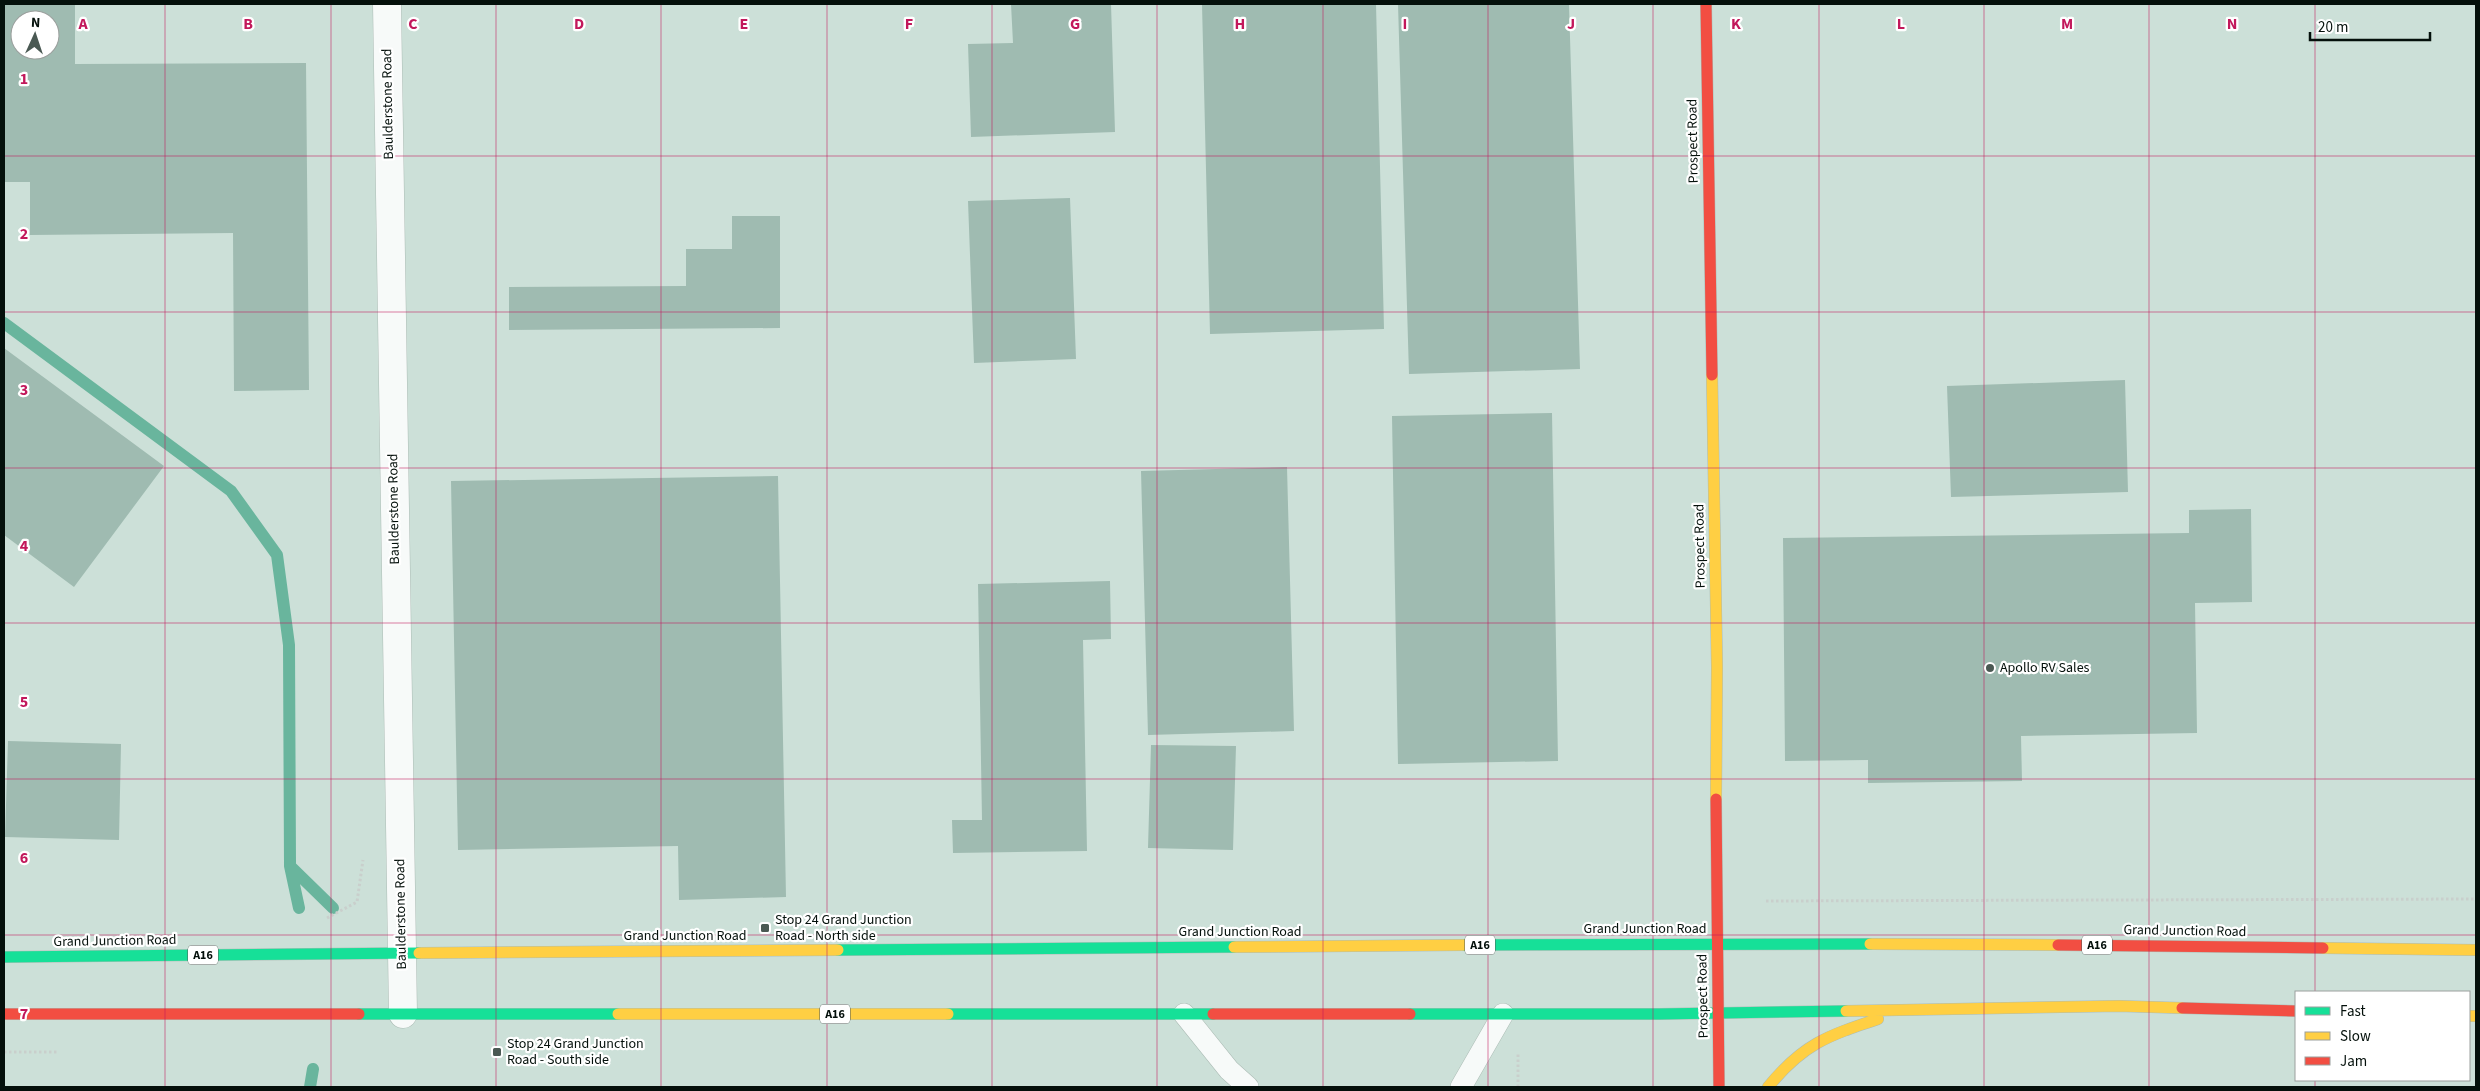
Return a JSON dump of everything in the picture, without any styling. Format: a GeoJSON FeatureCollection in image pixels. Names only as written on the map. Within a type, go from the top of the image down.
{"type":"FeatureCollection","features":[{"type":"Feature","properties":{"kind":"main road","name":"Prospect Road"},"geometry":{"type":"LineString","coordinates":[[1706,4],[1717,667],[1719,1087]]}},
{"type":"Feature","properties":{"kind":"main road","name":"Grand Junction Road"},"geometry":{"type":"LineString","coordinates":[[4,957],[1717,944],[2084,945],[2476,950]]}},
{"type":"Feature","properties":{"kind":"main road","name":"A16"},"geometry":{"type":"LineString","coordinates":[[4,1014],[1504,1014],[1718,1013],[2119,1006],[2295,1011]]}},
{"type":"Feature","properties":{"kind":"main road"},"geometry":{"type":"LineString","coordinates":[[1768,1087],[1789,1061],[1810,1043],[1905,1010]]}},
{"type":"Feature","properties":{"kind":"street","name":"Baulderstone Road"},"geometry":{"type":"LineString","coordinates":[[387,4],[403,1014]]}},
{"type":"Feature","properties":{"kind":"lane"},"geometry":{"type":"LineString","coordinates":[[1184,1014],[1229,1070],[1248,1087]]}},
{"type":"Feature","properties":{"kind":"lane"},"geometry":{"type":"LineString","coordinates":[[1461,1087],[1504,1014]]}},
{"type":"Feature","properties":{"kind":"lane"},"geometry":{"type":"LineString","coordinates":[[1478,1087],[1479,1058]]}},
{"type":"Feature","properties":{"kind":"path"},"geometry":{"type":"LineString","coordinates":[[324,920],[357,902],[364,858],[400,860]]}},
{"type":"Feature","properties":{"kind":"path"},"geometry":{"type":"LineString","coordinates":[[1766,901],[2476,898]]}},
{"type":"Feature","properties":{"kind":"path"},"geometry":{"type":"LineString","coordinates":[[1518,1050],[1518,1087]]}},
{"type":"Feature","properties":{"kind":"building"},"geometry":{"type":"Polygon","coordinates":[[[4,4],[75,4],[75,64],[306,63],[309,390],[234,391],[233,233],[30,235],[30,182],[4,182],[4,4]]]}},
{"type":"Feature","properties":{"kind":"building"},"geometry":{"type":"Polygon","coordinates":[[[1011,4],[1111,4],[1115,132],[971,137],[968,44],[1013,43],[1011,4]]]}},
{"type":"Feature","properties":{"kind":"building"},"geometry":{"type":"Polygon","coordinates":[[[1202,4],[1376,4],[1384,329],[1210,334],[1202,4]]]}},
{"type":"Feature","properties":{"kind":"building"},"geometry":{"type":"Polygon","coordinates":[[[1398,4],[1569,4],[1580,369],[1409,374],[1398,4]]]}},
{"type":"Feature","properties":{"kind":"building"},"geometry":{"type":"Polygon","coordinates":[[[1070,198],[1076,359],[974,363],[968,201],[1070,198]]]}},
{"type":"Feature","properties":{"kind":"building"},"geometry":{"type":"Polygon","coordinates":[[[732,216],[780,216],[780,328],[509,330],[509,287],[686,286],[686,249],[732,249],[732,216]]]}},
{"type":"Feature","properties":{"kind":"building"},"geometry":{"type":"Polygon","coordinates":[[[4,348],[164,466],[74,587],[4,535],[4,348]]]}},
{"type":"Feature","properties":{"kind":"building"},"geometry":{"type":"Polygon","coordinates":[[[2125,380],[2128,492],[1951,497],[1947,386],[2125,380]]]}},
{"type":"Feature","properties":{"kind":"building"},"geometry":{"type":"Polygon","coordinates":[[[1552,413],[1558,761],[1398,764],[1392,416],[1552,413]]]}},
{"type":"Feature","properties":{"kind":"building"},"geometry":{"type":"Polygon","coordinates":[[[1287,467],[1294,731],[1148,735],[1141,471],[1287,467]]]}},
{"type":"Feature","properties":{"kind":"building"},"geometry":{"type":"Polygon","coordinates":[[[778,476],[786,897],[679,900],[678,846],[458,850],[451,481],[778,476]]]}},
{"type":"Feature","properties":{"kind":"building","name":"Apollo RV Sales"},"geometry":{"type":"Polygon","coordinates":[[[2251,509],[2252,602],[2195,603],[2197,733],[2021,736],[2022,781],[1868,783],[1868,760],[1785,761],[1783,538],[2189,533],[2189,510],[2251,509]]]}},
{"type":"Feature","properties":{"kind":"building"},"geometry":{"type":"Polygon","coordinates":[[[1110,581],[1111,639],[1083,640],[1087,851],[953,853],[952,820],[982,820],[978,584],[1110,581]]]}},
{"type":"Feature","properties":{"kind":"building"},"geometry":{"type":"Polygon","coordinates":[[[8,741],[121,744],[119,840],[5,837],[8,741]]]}},
{"type":"Feature","properties":{"kind":"building"},"geometry":{"type":"Polygon","coordinates":[[[1151,745],[1236,746],[1233,850],[1148,848],[1151,745]]]}},
{"type":"Feature","properties":{"kind":"waterway"},"geometry":{"type":"LineString","coordinates":[[4,323],[231,491],[277,555],[289,645],[290,866],[299,908]]}},
{"type":"Feature","properties":{"kind":"waterway"},"geometry":{"type":"LineString","coordinates":[[290,866],[333,908]]}},
{"type":"Feature","properties":{"kind":"waterway"},"geometry":{"type":"LineString","coordinates":[[310,1087],[313,1069]]}},
{"type":"Feature","properties":{"kind":"traffic: fast"},"geometry":{"type":"LineString","coordinates":[[1465,945],[1870,944]]}},
{"type":"Feature","properties":{"kind":"traffic: fast"},"geometry":{"type":"LineString","coordinates":[[838,950],[1234,947]]}},
{"type":"Feature","properties":{"kind":"traffic: fast"},"geometry":{"type":"LineString","coordinates":[[4,957],[419,953]]}},
{"type":"Feature","properties":{"kind":"traffic: fast"},"geometry":{"type":"LineString","coordinates":[[1410,1014],[1659,1014],[1846,1011]]}},
{"type":"Feature","properties":{"kind":"traffic: fast"},"geometry":{"type":"LineString","coordinates":[[359,1014],[618,1014]]}},
{"type":"Feature","properties":{"kind":"traffic: fast"},"geometry":{"type":"LineString","coordinates":[[948,1014],[1213,1014]]}},
{"type":"Feature","properties":{"kind":"traffic: slow"},"geometry":{"type":"LineString","coordinates":[[1712,375],[1717,667],[1716,799]]}},
{"type":"Feature","properties":{"kind":"traffic: slow"},"geometry":{"type":"LineString","coordinates":[[1870,944],[2058,945]]}},
{"type":"Feature","properties":{"kind":"traffic: slow"},"geometry":{"type":"LineString","coordinates":[[1234,947],[1465,945]]}},
{"type":"Feature","properties":{"kind":"traffic: slow"},"geometry":{"type":"LineString","coordinates":[[2323,948],[2476,950]]}},
{"type":"Feature","properties":{"kind":"traffic: slow"},"geometry":{"type":"LineString","coordinates":[[419,953],[838,950]]}},
{"type":"Feature","properties":{"kind":"traffic: slow"},"geometry":{"type":"LineString","coordinates":[[1846,1011],[2119,1006],[2182,1008]]}},
{"type":"Feature","properties":{"kind":"traffic: slow"},"geometry":{"type":"LineString","coordinates":[[618,1014],[948,1014]]}},
{"type":"Feature","properties":{"kind":"traffic: slow"},"geometry":{"type":"LineString","coordinates":[[2470,1016],[2476,1016]]}},
{"type":"Feature","properties":{"kind":"traffic: slow"},"geometry":{"type":"LineString","coordinates":[[1768,1087],[1793,1061],[1817,1043],[1878,1019]]}},
{"type":"Feature","properties":{"kind":"traffic: jam"},"geometry":{"type":"LineString","coordinates":[[1706,4],[1712,375]]}},
{"type":"Feature","properties":{"kind":"traffic: jam"},"geometry":{"type":"LineString","coordinates":[[1716,799],[1719,1087]]}},
{"type":"Feature","properties":{"kind":"traffic: jam"},"geometry":{"type":"LineString","coordinates":[[2058,945],[2323,948]]}},
{"type":"Feature","properties":{"kind":"traffic: jam"},"geometry":{"type":"LineString","coordinates":[[2182,1008],[2295,1011]]}},
{"type":"Feature","properties":{"kind":"traffic: jam"},"geometry":{"type":"LineString","coordinates":[[4,1014],[359,1014]]}},
{"type":"Feature","properties":{"kind":"traffic: jam"},"geometry":{"type":"LineString","coordinates":[[1213,1014],[1410,1014]]}},
{"type":"Feature","properties":{"kind":"place","name":"Apollo RV Sales"},"geometry":{"type":"Point","coordinates":[1990,668]}},
{"type":"Feature","properties":{"kind":"place","name":"Stop 24 Grand Junction Road - North side"},"geometry":{"type":"Point","coordinates":[765,928]}},
{"type":"Feature","properties":{"kind":"place","name":"Stop 24 Grand Junction Road - South side"},"geometry":{"type":"Point","coordinates":[497,1052]}}]}
